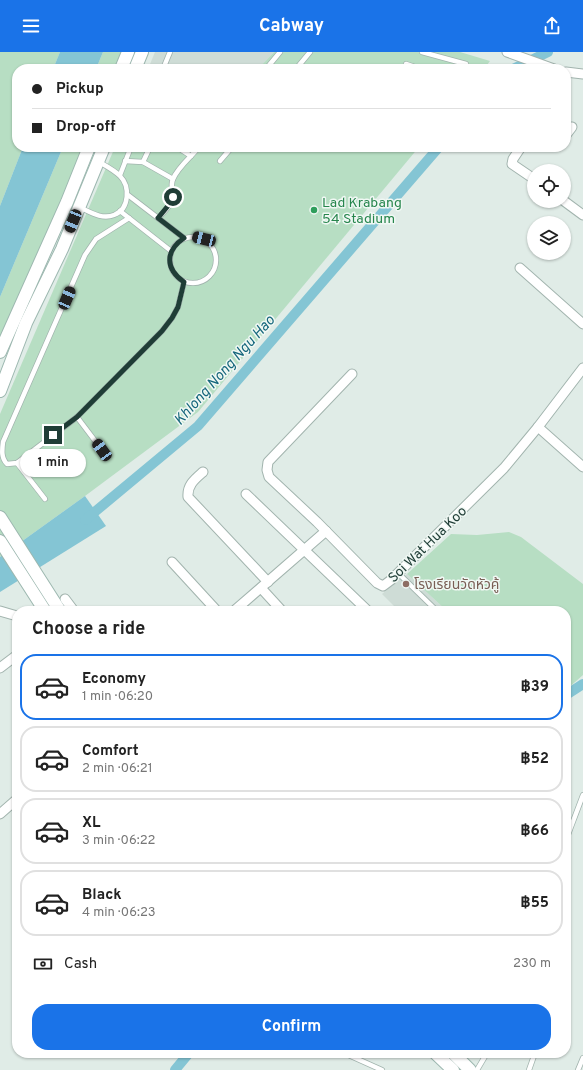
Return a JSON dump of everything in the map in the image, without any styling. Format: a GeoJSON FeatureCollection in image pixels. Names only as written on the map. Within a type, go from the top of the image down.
{"type":"FeatureCollection","features":[{"type":"Feature","properties":{"kind":"main road"},"geometry":{"type":"LineString","coordinates":[[123,64],[128,52]]}},
{"type":"Feature","properties":{"kind":"main road"},"geometry":{"type":"LineString","coordinates":[[137,64],[142,52]]}},
{"type":"Feature","properties":{"kind":"main road"},"geometry":{"type":"LineString","coordinates":[[0,352],[67,202],[87,152]]}},
{"type":"Feature","properties":{"kind":"main road"},"geometry":{"type":"LineString","coordinates":[[0,391],[26,323],[62,249],[102,152]]}},
{"type":"Feature","properties":{"kind":"main road"},"geometry":{"type":"LineString","coordinates":[[0,517],[57,606]]}},
{"type":"Feature","properties":{"kind":"main road"},"geometry":{"type":"LineString","coordinates":[[0,541],[42,606]]}},
{"type":"Feature","properties":{"kind":"main road"},"geometry":{"type":"LineString","coordinates":[[440,1058],[453,1070]]}},
{"type":"Feature","properties":{"kind":"main road"},"geometry":{"type":"LineString","coordinates":[[458,1058],[470,1070]]}},
{"type":"Feature","properties":{"kind":"street"},"geometry":{"type":"LineString","coordinates":[[507,52],[540,64]]}},
{"type":"Feature","properties":{"kind":"street"},"geometry":{"type":"LineString","coordinates":[[571,73],[583,74]]}},
{"type":"Feature","properties":{"kind":"street"},"geometry":{"type":"LineString","coordinates":[[518,152],[513,159],[512,164],[527,174]]}},
{"type":"Feature","properties":{"kind":"street"},"geometry":{"type":"LineString","coordinates":[[571,206],[583,215]]}},
{"type":"Feature","properties":{"kind":"street"},"geometry":{"type":"LineString","coordinates":[[520,268],[583,324]]}},
{"type":"Feature","properties":{"kind":"street","name":"Soi Wat Hua Koo"},"geometry":{"type":"LineString","coordinates":[[352,374],[268,462],[267,466],[269,477],[326,531],[377,583],[383,586],[398,574],[504,468],[538,427],[583,368]]}},
{"type":"Feature","properties":{"kind":"street"},"geometry":{"type":"LineString","coordinates":[[538,427],[583,467]]}},
{"type":"Feature","properties":{"kind":"street"},"geometry":{"type":"LineString","coordinates":[[203,472],[190,485],[188,497],[264,585],[279,606]]}},
{"type":"Feature","properties":{"kind":"street"},"geometry":{"type":"LineString","coordinates":[[246,494],[363,606]]}},
{"type":"Feature","properties":{"kind":"street"},"geometry":{"type":"LineString","coordinates":[[240,606],[326,531]]}},
{"type":"Feature","properties":{"kind":"street"},"geometry":{"type":"LineString","coordinates":[[172,562],[212,606]]}},
{"type":"Feature","properties":{"kind":"street"},"geometry":{"type":"LineString","coordinates":[[65,599],[70,606]]}},
{"type":"Feature","properties":{"kind":"street"},"geometry":{"type":"LineString","coordinates":[[0,612],[12,615]]}},
{"type":"Feature","properties":{"kind":"street"},"geometry":{"type":"LineString","coordinates":[[0,668],[12,659]]}},
{"type":"Feature","properties":{"kind":"street"},"geometry":{"type":"LineString","coordinates":[[0,814],[12,803]]}},
{"type":"Feature","properties":{"kind":"lane"},"geometry":{"type":"LineString","coordinates":[[165,64],[170,52]]}},
{"type":"Feature","properties":{"kind":"lane"},"geometry":{"type":"LineString","coordinates":[[270,64],[280,52]]}},
{"type":"Feature","properties":{"kind":"lane"},"geometry":{"type":"LineString","coordinates":[[300,64],[310,52]]}},
{"type":"Feature","properties":{"kind":"lane"},"geometry":{"type":"LineString","coordinates":[[422,52],[466,64]]}},
{"type":"Feature","properties":{"kind":"lane"},"geometry":{"type":"LineString","coordinates":[[120,175],[129,152]]}},
{"type":"Feature","properties":{"kind":"lane"},"geometry":{"type":"LineString","coordinates":[[143,162],[148,152]]}},
{"type":"Feature","properties":{"kind":"lane"},"geometry":{"type":"LineString","coordinates":[[185,152],[191,156]]}},
{"type":"Feature","properties":{"kind":"lane"},"geometry":{"type":"LineString","coordinates":[[158,218],[172,201],[173,197],[171,187],[173,179],[195,152]]}},
{"type":"Feature","properties":{"kind":"lane"},"geometry":{"type":"LineString","coordinates":[[220,161],[228,152]]}},
{"type":"Feature","properties":{"kind":"lane"},"geometry":{"type":"LineString","coordinates":[[126,161],[143,162],[173,179]]}},
{"type":"Feature","properties":{"kind":"lane"},"geometry":{"type":"LineString","coordinates":[[79,207],[94,214],[114,216],[120,212],[128,195],[125,182],[120,175],[98,162]]}},
{"type":"Feature","properties":{"kind":"lane"},"geometry":{"type":"LineString","coordinates":[[128,195],[184,238]]}},
{"type":"Feature","properties":{"kind":"lane"},"geometry":{"type":"LineString","coordinates":[[120,212],[171,251]]}},
{"type":"Feature","properties":{"kind":"lane"},"geometry":{"type":"LineString","coordinates":[[129,218],[96,239],[85,255],[3,442],[2,449],[4,461],[7,464],[17,462],[77,417],[162,331],[178,307],[184,282]]}},
{"type":"Feature","properties":{"kind":"lane"},"geometry":{"type":"LineString","coordinates":[[194,237],[204,239],[211,246],[216,255],[216,265],[212,274],[204,280],[194,283],[184,282],[176,277],[171,269],[169,260],[171,251],[176,244],[184,238],[194,237]]}},
{"type":"Feature","properties":{"kind":"lane"},"geometry":{"type":"LineString","coordinates":[[77,417],[102,450]]}},
{"type":"Feature","properties":{"kind":"lane"},"geometry":{"type":"LineString","coordinates":[[17,462],[45,498]]}},
{"type":"Feature","properties":{"kind":"lane"},"geometry":{"type":"LineString","coordinates":[[398,574],[433,606]]}},
{"type":"Feature","properties":{"kind":"lane"},"geometry":{"type":"LineString","coordinates":[[571,826],[583,794]]}},
{"type":"Feature","properties":{"kind":"lane"},"geometry":{"type":"LineString","coordinates":[[355,1058],[382,1070]]}},
{"type":"Feature","properties":{"kind":"lane"},"geometry":{"type":"LineString","coordinates":[[477,1070],[484,1058]]}},
{"type":"Feature","properties":{"kind":"lane"},"geometry":{"type":"LineString","coordinates":[[529,1070],[533,1058]]}},
{"type":"Feature","properties":{"kind":"lane"},"geometry":{"type":"LineString","coordinates":[[578,1070],[583,1058]]}},
{"type":"Feature","properties":{"kind":"shaded area"},"geometry":{"type":"Polygon","coordinates":[[[155,52],[274,52],[263,64],[150,64],[155,52]]]}},
{"type":"Feature","properties":{"kind":"shaded area","name":"โรงเรียนวัดหัวคู้"},"geometry":{"type":"Polygon","coordinates":[[[407,574],[442,606],[394,606],[382,594],[407,574]]]}},
{"type":"Feature","properties":{"kind":"green space"},"geometry":{"type":"Polygon","coordinates":[[[0,52],[60,52],[55,64],[12,64],[12,152],[21,152],[0,206],[0,52]]]}},
{"type":"Feature","properties":{"kind":"green space"},"geometry":{"type":"Polygon","coordinates":[[[103,52],[126,52],[120,64],[98,64],[103,52]]]}},
{"type":"Feature","properties":{"kind":"green space"},"geometry":{"type":"Polygon","coordinates":[[[274,52],[460,52],[490,61],[488,64],[263,64],[274,52]]]}},
{"type":"Feature","properties":{"kind":"green space"},"geometry":{"type":"Polygon","coordinates":[[[61,152],[82,152],[0,340],[0,297],[61,152]]]}},
{"type":"Feature","properties":{"kind":"green space"},"geometry":{"type":"Polygon","coordinates":[[[113,152],[415,152],[198,412],[0,557],[0,414],[113,152]]]}},
{"type":"Feature","properties":{"kind":"green space"},"geometry":{"type":"Polygon","coordinates":[[[509,532],[521,537],[583,584],[583,675],[571,686],[571,606],[442,606],[407,574],[451,534],[477,535],[509,532]]]}},
{"type":"Feature","properties":{"kind":"water"},"geometry":{"type":"Polygon","coordinates":[[[60,52],[103,52],[98,64],[55,64],[60,52]]]}},
{"type":"Feature","properties":{"kind":"water"},"geometry":{"type":"Polygon","coordinates":[[[21,152],[61,152],[0,297],[0,206],[21,152]]]}},
{"type":"Feature","properties":{"kind":"water"},"geometry":{"type":"Polygon","coordinates":[[[85,496],[106,526],[0,592],[0,557],[85,496]]]}},
{"type":"Feature","properties":{"kind":"waterway","name":"Khlong Nong Ngu Hao"},"geometry":{"type":"LineString","coordinates":[[523,64],[548,52]]}},
{"type":"Feature","properties":{"kind":"waterway","name":"Khlong Nong Ngu Hao"},"geometry":{"type":"LineString","coordinates":[[85,520],[198,426],[435,152]]}},
{"type":"Feature","properties":{"kind":"waterway"},"geometry":{"type":"LineString","coordinates":[[571,692],[583,684]]}},
{"type":"Feature","properties":{"kind":"waterway"},"geometry":{"type":"LineString","coordinates":[[175,1070],[185,1058]]}},
{"type":"Feature","properties":{"kind":"place","name":"Lad Krabang 54 Stadium"},"geometry":{"type":"Point","coordinates":[314,210]}},
{"type":"Feature","properties":{"kind":"place","name":"โรงเรียนวัดหัวคู้"},"geometry":{"type":"Point","coordinates":[406,584]}},
{"type":"Feature","properties":{"kind":"route"},"geometry":{"type":"LineString","coordinates":[[53,435],[77,417],[162,331],[178,307],[184,282],[176,277],[171,269],[169,260],[171,251],[176,244],[184,238],[158,218],[172,201],[173,197]]}}]}
